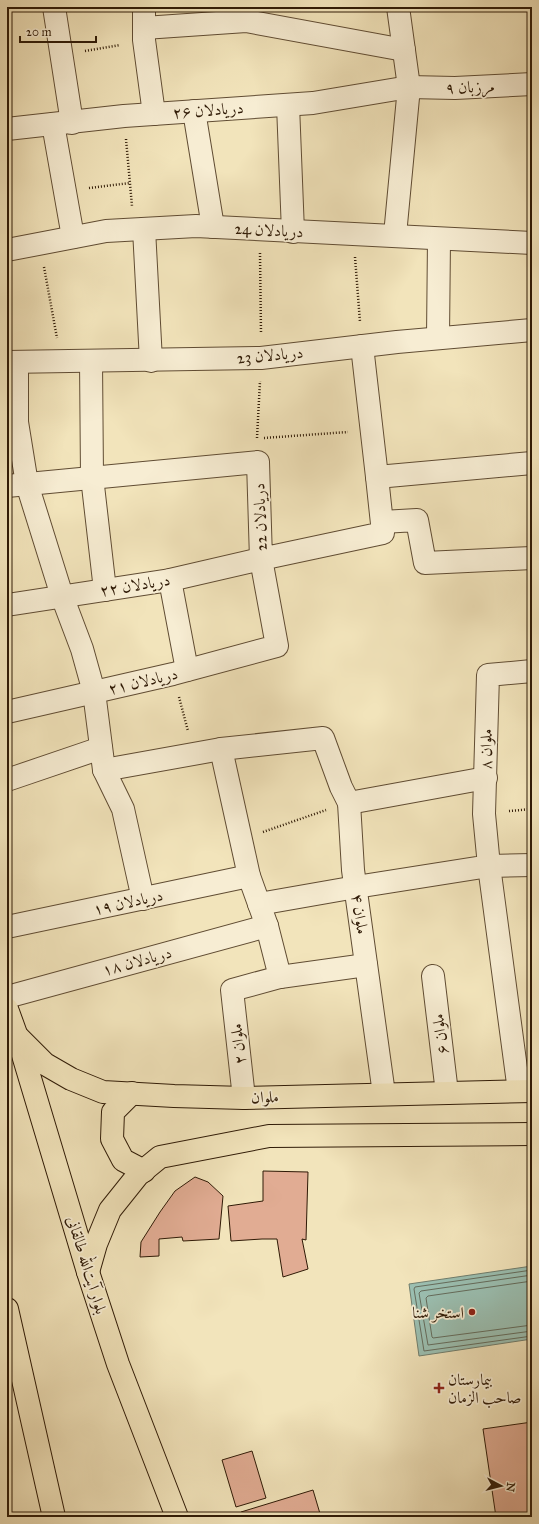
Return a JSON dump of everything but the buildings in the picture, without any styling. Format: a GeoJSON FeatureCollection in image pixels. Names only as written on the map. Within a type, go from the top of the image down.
{"type":"FeatureCollection","features":[{"type":"Feature","properties":{"kind":"main road","name":"بلوار آیت‌الله طالقانی"},"geometry":{"type":"LineString","coordinates":[[7,1009],[118,1364],[177,1517]]}},
{"type":"Feature","properties":{"kind":"main road","name":"ملوان"},"geometry":{"type":"LineString","coordinates":[[16,1035],[45,1064],[71,1079],[102,1092],[244,1098],[525,1091]]}},
{"type":"Feature","properties":{"kind":"main road"},"geometry":{"type":"LineString","coordinates":[[132,1093],[113,1112],[112,1139],[123,1160],[144,1170]]}},
{"type":"Feature","properties":{"kind":"main road"},"geometry":{"type":"LineString","coordinates":[[88,1272],[96,1244],[110,1210],[138,1175],[160,1157],[269,1136],[532,1134]]}},
{"type":"Feature","properties":{"kind":"main road"},"geometry":{"type":"LineString","coordinates":[[7,1309],[12,1337],[54,1517]]}},
{"type":"Feature","properties":{"kind":"street"},"geometry":{"type":"LineString","coordinates":[[54,7],[61,55],[65,190],[74,237]]}},
{"type":"Feature","properties":{"kind":"street"},"geometry":{"type":"LineString","coordinates":[[395,235],[409,87],[398,7]]}},
{"type":"Feature","properties":{"kind":"street"},"geometry":{"type":"LineString","coordinates":[[154,114],[144,25],[246,14],[404,50]]}},
{"type":"Feature","properties":{"kind":"street","name":"مرزبان ۹"},"geometry":{"type":"LineString","coordinates":[[409,87],[455,88],[532,84]]}},
{"type":"Feature","properties":{"kind":"street","name":"دریادلان ۲۶"},"geometry":{"type":"LineString","coordinates":[[7,129],[124,116],[313,103],[409,87]]}},
{"type":"Feature","properties":{"kind":"street"},"geometry":{"type":"LineString","coordinates":[[288,104],[293,232]]}},
{"type":"Feature","properties":{"kind":"street"},"geometry":{"type":"LineString","coordinates":[[194,111],[212,227]]}},
{"type":"Feature","properties":{"kind":"street","name":"دریادلان 24"},"geometry":{"type":"LineString","coordinates":[[7,250],[106,231],[196,226],[532,243]]}},
{"type":"Feature","properties":{"kind":"street"},"geometry":{"type":"LineString","coordinates":[[139,229],[152,360]]}},
{"type":"Feature","properties":{"kind":"street"},"geometry":{"type":"LineString","coordinates":[[438,338],[439,239]]}},
{"type":"Feature","properties":{"kind":"street","name":"دریادلان 23"},"geometry":{"type":"LineString","coordinates":[[12,362],[61,360],[90,361],[262,358],[438,338],[532,330]]}},
{"type":"Feature","properties":{"kind":"street"},"geometry":{"type":"LineString","coordinates":[[362,346],[382,522],[417,520],[425,563],[532,558]]}},
{"type":"Feature","properties":{"kind":"street"},"geometry":{"type":"LineString","coordinates":[[90,361],[92,477],[106,590]]}},
{"type":"Feature","properties":{"kind":"street"},"geometry":{"type":"LineString","coordinates":[[12,362],[17,422],[17,485],[82,649],[94,692],[104,770],[123,809],[143,899]]}},
{"type":"Feature","properties":{"kind":"street","name":"دریادلان 22"},"geometry":{"type":"LineString","coordinates":[[17,485],[258,462],[261,559],[383,533],[382,522]]}},
{"type":"Feature","properties":{"kind":"street"},"geometry":{"type":"LineString","coordinates":[[377,477],[532,463]]}},
{"type":"Feature","properties":{"kind":"street","name":"دریادلان ۲۲"},"geometry":{"type":"LineString","coordinates":[[7,605],[170,580],[261,559]]}},
{"type":"Feature","properties":{"kind":"street","name":"دریادلان ۲۱"},"geometry":{"type":"LineString","coordinates":[[7,712],[180,672],[277,646],[261,559]]}},
{"type":"Feature","properties":{"kind":"street"},"geometry":{"type":"LineString","coordinates":[[170,580],[180,672]]}},
{"type":"Feature","properties":{"kind":"street","name":"ملوان ۸"},"geometry":{"type":"LineString","coordinates":[[525,1091],[489,866],[484,814],[488,675],[532,671]]}},
{"type":"Feature","properties":{"kind":"street","name":"ملوان ۴"},"geometry":{"type":"LineString","coordinates":[[222,750],[323,738],[341,787],[349,803],[353,870],[384,1094]]}},
{"type":"Feature","properties":{"kind":"street"},"geometry":{"type":"LineString","coordinates":[[7,780],[101,748]]}},
{"type":"Feature","properties":{"kind":"street"},"geometry":{"type":"LineString","coordinates":[[104,770],[222,750],[249,876],[267,926],[280,977],[366,965]]}},
{"type":"Feature","properties":{"kind":"street"},"geometry":{"type":"LineString","coordinates":[[349,803],[486,778]]}},
{"type":"Feature","properties":{"kind":"street"},"geometry":{"type":"LineString","coordinates":[[259,904],[489,866],[532,865]]}},
{"type":"Feature","properties":{"kind":"street","name":"دریادلان ۱۹"},"geometry":{"type":"LineString","coordinates":[[7,927],[249,876]]}},
{"type":"Feature","properties":{"kind":"street","name":"دریادلان ۱۸"},"geometry":{"type":"LineString","coordinates":[[7,997],[267,926]]}},
{"type":"Feature","properties":{"kind":"street","name":"ملوان ۶"},"geometry":{"type":"LineString","coordinates":[[433,976],[447,1093]]}},
{"type":"Feature","properties":{"kind":"street","name":"ملوان ۲"},"geometry":{"type":"LineString","coordinates":[[244,1098],[232,990],[280,977]]}},
{"type":"Feature","properties":{"kind":"path"},"geometry":{"type":"LineString","coordinates":[[61,55],[144,25]]}},
{"type":"Feature","properties":{"kind":"path"},"geometry":{"type":"LineString","coordinates":[[124,116],[130,183],[139,229]]}},
{"type":"Feature","properties":{"kind":"path"},"geometry":{"type":"LineString","coordinates":[[65,190],[130,183]]}},
{"type":"Feature","properties":{"kind":"path"},"geometry":{"type":"LineString","coordinates":[[258,462],[257,438],[262,358],[260,230]]}},
{"type":"Feature","properties":{"kind":"path"},"geometry":{"type":"LineString","coordinates":[[354,235],[362,346]]}},
{"type":"Feature","properties":{"kind":"path"},"geometry":{"type":"LineString","coordinates":[[40,243],[61,360]]}},
{"type":"Feature","properties":{"kind":"path"},"geometry":{"type":"LineString","coordinates":[[257,438],[371,430]]}},
{"type":"Feature","properties":{"kind":"path"},"geometry":{"type":"LineString","coordinates":[[180,672],[195,754]]}},
{"type":"Feature","properties":{"kind":"path"},"geometry":{"type":"LineString","coordinates":[[242,839],[349,803]]}},
{"type":"Feature","properties":{"kind":"green space"},"geometry":{"type":"Polygon","coordinates":[[[7,1497],[13,1517],[7,1517],[7,1497]]]}},
{"type":"Feature","properties":{"kind":"water","name":"استخر شنا"},"geometry":{"type":"Polygon","coordinates":[[[532,1266],[532,1339],[419,1356],[409,1284],[532,1266]]]}},
{"type":"Feature","properties":{"kind":"place","name":"استخر شنا"},"geometry":{"type":"Point","coordinates":[472,1312]}},
{"type":"Feature","properties":{"kind":"place","name":"بیمارستان صاحب الزمان"},"geometry":{"type":"Point","coordinates":[439,1388]}}]}
